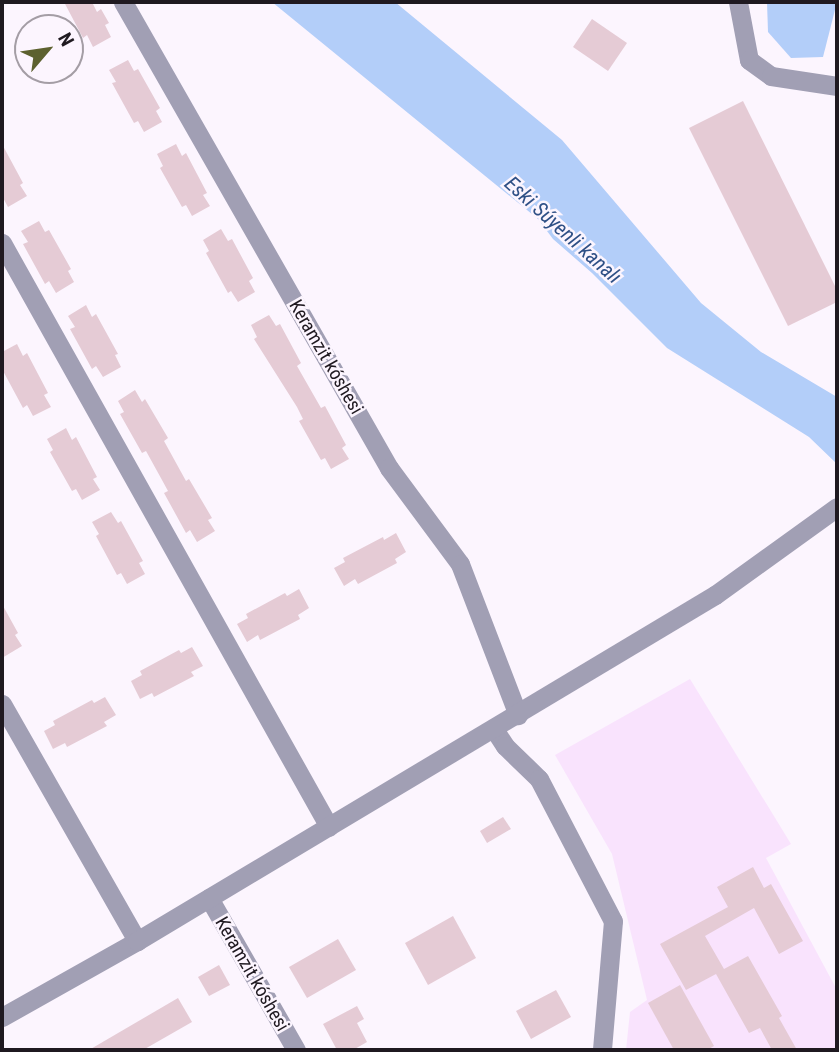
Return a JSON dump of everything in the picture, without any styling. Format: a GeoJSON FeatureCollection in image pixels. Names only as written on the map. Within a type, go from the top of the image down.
{"type":"FeatureCollection","features":[{"type":"Feature","properties":{"kind":"street","name":"Keramzit kóshesi"},"geometry":{"type":"LineString","coordinates":[[123,2],[389,468],[460,564],[518,715]]}},
{"type":"Feature","properties":{"kind":"street"},"geometry":{"type":"LineString","coordinates":[[738,2],[749,60],[771,76],[837,86]]}},
{"type":"Feature","properties":{"kind":"street"},"geometry":{"type":"LineString","coordinates":[[2,243],[329,827]]}},
{"type":"Feature","properties":{"kind":"street"},"geometry":{"type":"LineString","coordinates":[[2,1017],[137,941],[715,595],[837,508]]}},
{"type":"Feature","properties":{"kind":"street"},"geometry":{"type":"LineString","coordinates":[[2,704],[137,941]]}},
{"type":"Feature","properties":{"kind":"street"},"geometry":{"type":"LineString","coordinates":[[495,729],[505,746],[539,779],[613,921],[603,1050]]}},
{"type":"Feature","properties":{"kind":"street","name":"Keramzit kóshesi"},"geometry":{"type":"LineString","coordinates":[[209,898],[296,1050]]}},
{"type":"Feature","properties":{"kind":"shaded area"},"geometry":{"type":"Polygon","coordinates":[[[690,679],[791,844],[766,858],[837,990],[837,1050],[626,1050],[630,1012],[647,1000],[612,854],[555,755],[690,679]]]}},
{"type":"Feature","properties":{"kind":"water","name":"Eski Súyenli kanalı"},"geometry":{"type":"Polygon","coordinates":[[[272,2],[395,2],[562,140],[701,303],[761,352],[837,397],[837,464],[809,437],[667,348],[592,273],[553,239],[538,219],[272,2]]]}},
{"type":"Feature","properties":{"kind":"water"},"geometry":{"type":"Polygon","coordinates":[[[767,2],[837,2],[823,57],[791,58],[768,32],[767,2]]]}},
{"type":"Feature","properties":{"kind":"building"},"geometry":{"type":"Polygon","coordinates":[[[64,2],[92,2],[97,12],[101,9],[109,23],[105,25],[111,37],[93,47],[87,35],[84,37],[84,14],[70,14],[64,2]]]}},
{"type":"Feature","properties":{"kind":"building"},"geometry":{"type":"Polygon","coordinates":[[[592,19],[627,43],[608,71],[573,47],[592,19]]]}},
{"type":"Feature","properties":{"kind":"building"},"geometry":{"type":"Polygon","coordinates":[[[128,60],[134,71],[138,69],[160,108],[156,111],[162,122],[144,132],[138,121],[134,123],[112,83],[116,82],[109,70],[128,60]]]}},
{"type":"Feature","properties":{"kind":"building"},"geometry":{"type":"Polygon","coordinates":[[[743,101],[837,290],[837,302],[788,326],[689,128],[743,101]]]}},
{"type":"Feature","properties":{"kind":"building"},"geometry":{"type":"Polygon","coordinates":[[[2,144],[27,196],[8,207],[2,196],[2,144]]]}},
{"type":"Feature","properties":{"kind":"building"},"geometry":{"type":"Polygon","coordinates":[[[176,144],[182,156],[186,153],[207,193],[203,195],[210,206],[192,216],[186,205],[182,207],[160,168],[163,166],[157,154],[176,144]]]}},
{"type":"Feature","properties":{"kind":"building"},"geometry":{"type":"Polygon","coordinates":[[[39,221],[45,232],[49,230],[71,269],[68,271],[74,282],[56,293],[49,281],[45,284],[23,244],[28,242],[21,231],[39,221]]]}},
{"type":"Feature","properties":{"kind":"building"},"geometry":{"type":"Polygon","coordinates":[[[221,229],[228,241],[232,239],[253,278],[249,281],[255,292],[238,302],[231,291],[228,293],[206,253],[209,251],[203,240],[221,229]]]}},
{"type":"Feature","properties":{"kind":"building"},"geometry":{"type":"Polygon","coordinates":[[[86,305],[92,317],[96,314],[118,354],[115,355],[121,367],[103,377],[96,366],[92,369],[70,329],[75,327],[68,316],[86,305]]]}},
{"type":"Feature","properties":{"kind":"building"},"geometry":{"type":"Polygon","coordinates":[[[269,315],[276,326],[280,324],[301,363],[297,366],[321,408],[325,406],[346,445],[342,448],[349,459],[331,469],[325,458],[321,460],[299,421],[303,419],[297,407],[254,339],[257,337],[251,325],[269,315]]]}},
{"type":"Feature","properties":{"kind":"building"},"geometry":{"type":"Polygon","coordinates":[[[17,344],[23,356],[27,353],[48,393],[44,395],[51,407],[33,416],[27,405],[23,408],[2,369],[2,352],[17,344]]]}},
{"type":"Feature","properties":{"kind":"building"},"geometry":{"type":"Polygon","coordinates":[[[135,390],[142,402],[145,399],[168,438],[164,441],[186,481],[189,479],[212,518],[208,520],[215,531],[197,542],[190,530],[186,533],[164,493],[168,491],[146,451],[142,453],[120,414],[124,412],[118,401],[135,390]]]}},
{"type":"Feature","properties":{"kind":"building"},"geometry":{"type":"Polygon","coordinates":[[[66,428],[72,440],[76,437],[97,477],[93,479],[100,490],[82,500],[76,489],[72,491],[50,452],[53,450],[47,439],[66,428]]]}},
{"type":"Feature","properties":{"kind":"building"},"geometry":{"type":"Polygon","coordinates":[[[111,512],[118,523],[121,521],[143,561],[139,563],[145,574],[127,584],[121,573],[117,575],[96,536],[99,534],[92,522],[111,512]]]}},
{"type":"Feature","properties":{"kind":"building"},"geometry":{"type":"Polygon","coordinates":[[[396,533],[406,552],[395,559],[397,563],[358,584],[355,579],[344,586],[334,568],[345,562],[343,558],[396,533]]]}},
{"type":"Feature","properties":{"kind":"building"},"geometry":{"type":"Polygon","coordinates":[[[299,589],[309,608],[298,615],[300,619],[260,640],[258,635],[247,642],[237,624],[248,618],[246,614],[285,593],[287,596],[299,589]]]}},
{"type":"Feature","properties":{"kind":"building"},"geometry":{"type":"Polygon","coordinates":[[[2,604],[22,646],[2,658],[2,604]]]}},
{"type":"Feature","properties":{"kind":"building"},"geometry":{"type":"Polygon","coordinates":[[[192,647],[203,666],[191,672],[194,676],[154,697],[152,693],[140,699],[131,681],[142,675],[140,671],[179,650],[181,653],[192,647]]]}},
{"type":"Feature","properties":{"kind":"building"},"geometry":{"type":"Polygon","coordinates":[[[105,697],[116,715],[104,722],[107,726],[67,747],[65,743],[53,749],[44,731],[55,725],[53,721],[92,700],[94,703],[105,697]]]}},
{"type":"Feature","properties":{"kind":"building"},"geometry":{"type":"Polygon","coordinates":[[[503,817],[511,829],[487,843],[480,831],[503,817]]]}},
{"type":"Feature","properties":{"kind":"building"},"geometry":{"type":"Polygon","coordinates":[[[753,867],[764,888],[771,884],[803,941],[779,954],[754,908],[705,936],[724,969],[748,956],[782,1016],[779,1018],[797,1050],[772,1050],[760,1028],[749,1033],[716,974],[686,990],[660,944],[728,907],[717,887],[753,867]]]}},
{"type":"Feature","properties":{"kind":"building"},"geometry":{"type":"Polygon","coordinates":[[[453,916],[476,958],[428,985],[405,943],[453,916]]]}},
{"type":"Feature","properties":{"kind":"building"},"geometry":{"type":"Polygon","coordinates":[[[338,939],[356,970],[307,998],[289,967],[338,939]]]}},
{"type":"Feature","properties":{"kind":"building"},"geometry":{"type":"Polygon","coordinates":[[[219,965],[230,985],[209,996],[198,977],[219,965]]]}},
{"type":"Feature","properties":{"kind":"building"},"geometry":{"type":"Polygon","coordinates":[[[680,985],[714,1046],[707,1050],[674,1050],[648,1003],[680,985]]]}},
{"type":"Feature","properties":{"kind":"building"},"geometry":{"type":"Polygon","coordinates":[[[556,990],[571,1017],[531,1039],[516,1011],[556,990]]]}},
{"type":"Feature","properties":{"kind":"building"},"geometry":{"type":"Polygon","coordinates":[[[178,998],[192,1022],[143,1050],[89,1050],[178,998]]]}},
{"type":"Feature","properties":{"kind":"building"},"geometry":{"type":"Polygon","coordinates":[[[357,1006],[364,1019],[357,1023],[367,1042],[353,1050],[337,1050],[323,1024],[357,1006]]]}}]}
